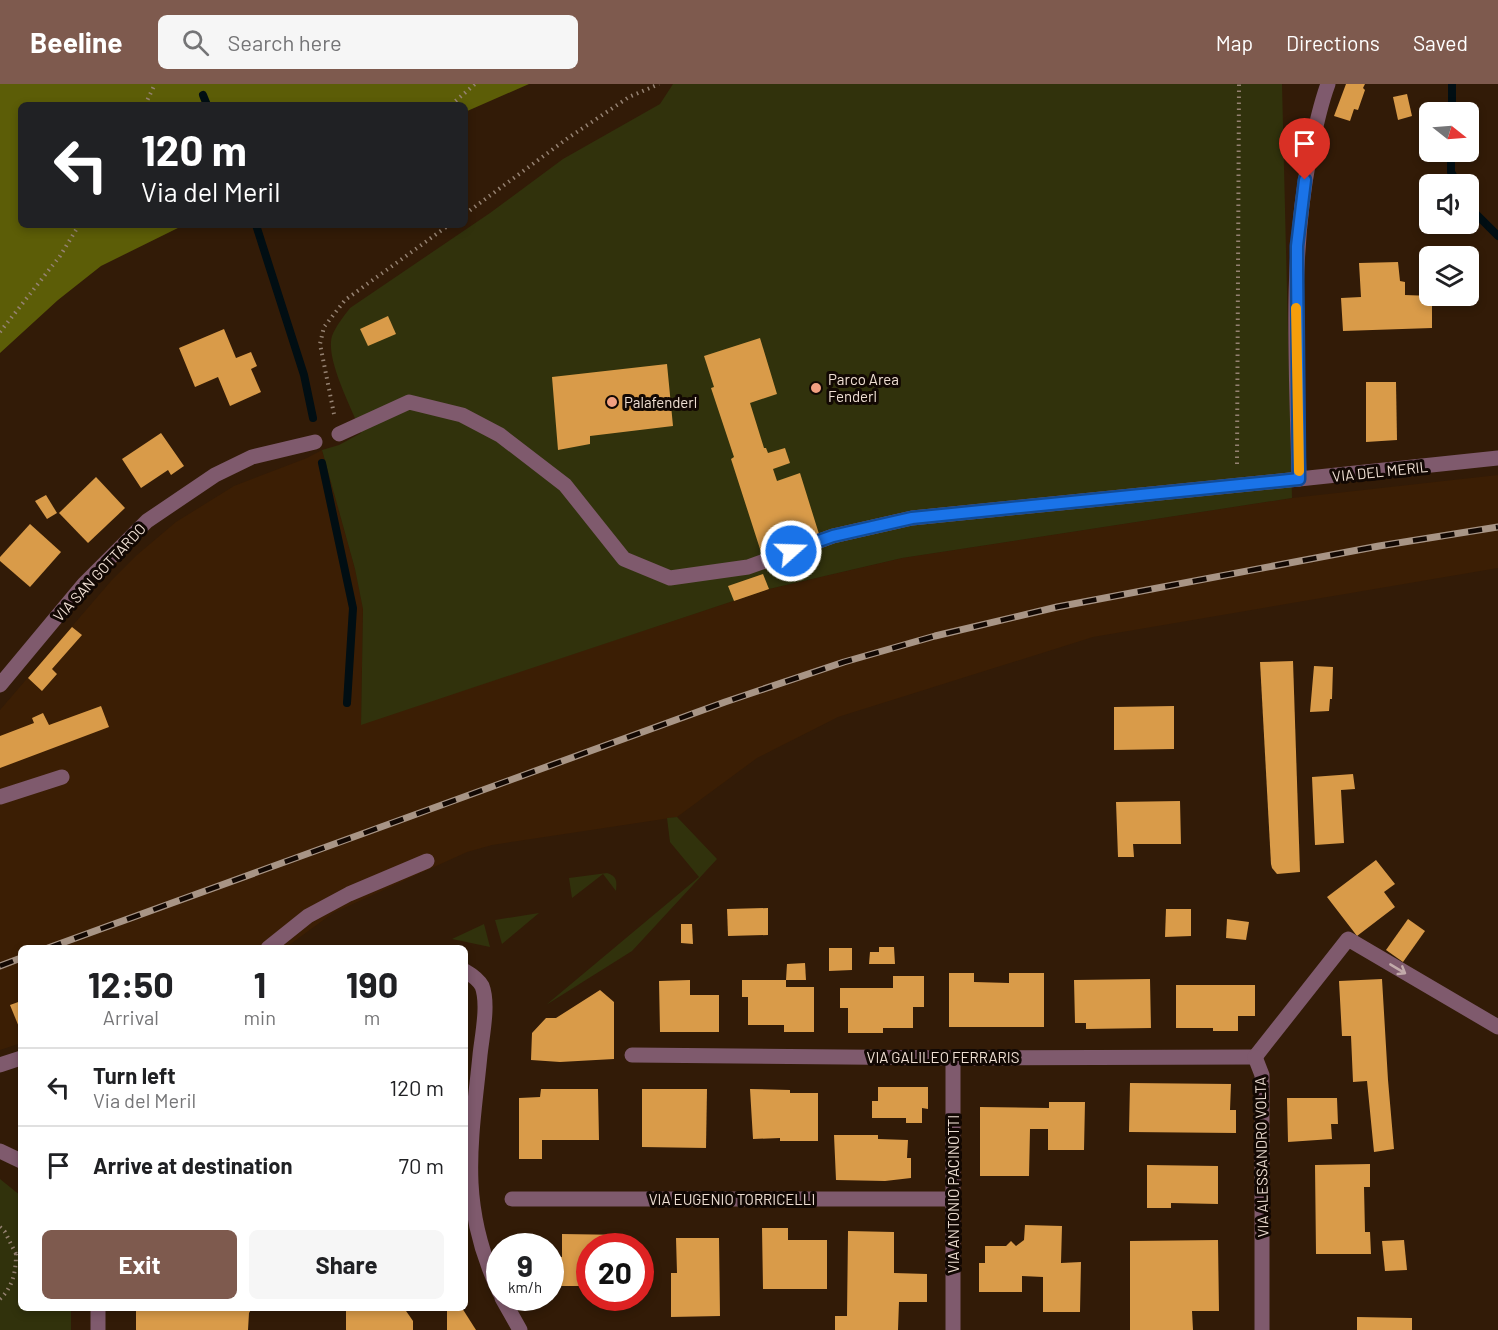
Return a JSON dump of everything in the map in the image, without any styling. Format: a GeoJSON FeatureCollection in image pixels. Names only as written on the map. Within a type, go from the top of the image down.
{"type":"FeatureCollection","features":[{"type":"Feature","properties":{"kind":"street"},"geometry":{"type":"LineString","coordinates":[[1299,479],[1297,246],[1305,180],[1315,126],[1328,84]]}},
{"type":"Feature","properties":{"kind":"street","name":"VIA DEL MERIL"},"geometry":{"type":"LineString","coordinates":[[339,434],[409,402],[462,415],[500,435],[565,485],[624,559],[670,578],[748,567],[833,536],[912,518],[1498,458]]}},
{"type":"Feature","properties":{"kind":"street","name":"VIA SAN GOTTARDO"},"geometry":{"type":"LineString","coordinates":[[0,685],[84,584],[147,521],[215,475],[252,457],[315,441]]}},
{"type":"Feature","properties":{"kind":"street"},"geometry":{"type":"LineString","coordinates":[[0,797],[62,777]]}},
{"type":"Feature","properties":{"kind":"street"},"geometry":{"type":"LineString","coordinates":[[272,945],[308,916],[349,894],[427,861]]}},
{"type":"Feature","properties":{"kind":"street","name":"VIA ALESSANDRO VOLTA"},"geometry":{"type":"LineString","coordinates":[[1262,1330],[1262,1075],[1255,1057],[1348,939],[1498,1027]]}},
{"type":"Feature","properties":{"kind":"street"},"geometry":{"type":"LineString","coordinates":[[468,973],[481,985],[484,996],[471,1143],[471,1183],[474,1218],[480,1247],[486,1261]]}},
{"type":"Feature","properties":{"kind":"street","name":"VIA GALILEO FERRARIS"},"geometry":{"type":"LineString","coordinates":[[632,1055],[952,1058],[1255,1057]]}},
{"type":"Feature","properties":{"kind":"street","name":"VIA ANTONIO PACINOTTI"},"geometry":{"type":"LineString","coordinates":[[952,1058],[953,1330]]}},
{"type":"Feature","properties":{"kind":"street"},"geometry":{"type":"LineString","coordinates":[[0,1065],[18,1059]]}},
{"type":"Feature","properties":{"kind":"street"},"geometry":{"type":"LineString","coordinates":[[0,1151],[18,1160]]}},
{"type":"Feature","properties":{"kind":"street","name":"VIA EUGENIO TORRICELLI"},"geometry":{"type":"LineString","coordinates":[[512,1199],[952,1199]]}},
{"type":"Feature","properties":{"kind":"street"},"geometry":{"type":"LineString","coordinates":[[98,1311],[98,1330]]}},
{"type":"Feature","properties":{"kind":"street"},"geometry":{"type":"LineString","coordinates":[[509,1311],[520,1330]]}},
{"type":"Feature","properties":{"kind":"path"},"geometry":{"type":"LineString","coordinates":[[146,102],[155,84]]}},
{"type":"Feature","properties":{"kind":"path"},"geometry":{"type":"LineString","coordinates":[[454,102],[475,84]]}},
{"type":"Feature","properties":{"kind":"path"},"geometry":{"type":"LineString","coordinates":[[468,212],[629,97],[659,84]]}},
{"type":"Feature","properties":{"kind":"path"},"geometry":{"type":"LineString","coordinates":[[1237,485],[1239,84]]}},
{"type":"Feature","properties":{"kind":"path"},"geometry":{"type":"LineString","coordinates":[[0,332],[60,256],[77,228]]}},
{"type":"Feature","properties":{"kind":"path"},"geometry":{"type":"LineString","coordinates":[[339,434],[320,344],[324,327],[345,300],[445,228]]}},
{"type":"Feature","properties":{"kind":"path"},"geometry":{"type":"LineString","coordinates":[[0,1227],[18,1252]]}},
{"type":"Feature","properties":{"kind":"path"},"geometry":{"type":"LineString","coordinates":[[0,1299],[7,1293],[16,1273],[18,1260]]}},
{"type":"Feature","properties":{"kind":"shaded area"},"geometry":{"type":"Polygon","coordinates":[[[0,84],[529,84],[468,111],[468,102],[18,102],[18,228],[178,228],[101,266],[58,300],[0,353],[0,84]]]}},
{"type":"Feature","properties":{"kind":"shaded area","name":"Parco Area Fenderl"},"geometry":{"type":"Polygon","coordinates":[[[673,84],[1282,84],[1292,498],[902,558],[769,589],[361,725],[363,609],[355,569],[322,450],[339,445],[361,433],[332,358],[332,336],[350,308],[490,213],[563,159],[660,104],[673,84]]]}},
{"type":"Feature","properties":{"kind":"shaded area"},"geometry":{"type":"Polygon","coordinates":[[[322,450],[355,569],[363,609],[361,724],[769,589],[902,558],[1292,498],[1498,475],[1498,568],[1093,637],[838,717],[757,758],[677,817],[492,845],[467,852],[333,913],[289,945],[18,945],[18,1044],[0,1050],[0,710],[111,581],[176,522],[234,486],[322,450]]]}},
{"type":"Feature","properties":{"kind":"shaded area"},"geometry":{"type":"Polygon","coordinates":[[[677,817],[717,859],[632,951],[546,1005],[699,877],[670,842],[667,818],[677,817]]]}},
{"type":"Feature","properties":{"kind":"shaded area"},"geometry":{"type":"Polygon","coordinates":[[[607,873],[616,879],[616,891],[603,874],[572,898],[569,878],[607,873]]]}},
{"type":"Feature","properties":{"kind":"shaded area"},"geometry":{"type":"Polygon","coordinates":[[[539,913],[502,944],[495,920],[539,913]]]}},
{"type":"Feature","properties":{"kind":"shaded area"},"geometry":{"type":"Polygon","coordinates":[[[484,924],[490,947],[452,939],[484,924]]]}},
{"type":"Feature","properties":{"kind":"shaded area"},"geometry":{"type":"Polygon","coordinates":[[[0,1179],[18,1194],[18,1311],[71,1311],[71,1330],[0,1330],[0,1179]]]}},
{"type":"Feature","properties":{"kind":"building"},"geometry":{"type":"Polygon","coordinates":[[[1346,84],[1365,84],[1358,110],[1354,109],[1350,121],[1334,116],[1346,84]]]}},
{"type":"Feature","properties":{"kind":"building"},"geometry":{"type":"Polygon","coordinates":[[[1407,94],[1412,116],[1398,120],[1393,97],[1407,94]]]}},
{"type":"Feature","properties":{"kind":"building"},"geometry":{"type":"Polygon","coordinates":[[[1398,262],[1400,281],[1405,282],[1405,295],[1419,296],[1419,306],[1432,306],[1432,328],[1343,331],[1341,298],[1361,297],[1359,263],[1398,262]]]}},
{"type":"Feature","properties":{"kind":"building"},"geometry":{"type":"Polygon","coordinates":[[[388,316],[396,334],[368,346],[360,329],[388,316]]]}},
{"type":"Feature","properties":{"kind":"building"},"geometry":{"type":"Polygon","coordinates":[[[224,329],[236,358],[251,352],[257,366],[251,369],[261,392],[230,406],[218,377],[195,387],[179,348],[224,329]]]}},
{"type":"Feature","properties":{"kind":"building"},"geometry":{"type":"Polygon","coordinates":[[[760,338],[777,394],[750,403],[764,448],[768,453],[785,448],[790,463],[773,469],[777,481],[800,473],[819,534],[761,552],[731,459],[734,457],[711,388],[714,387],[704,356],[760,338]]]}},
{"type":"Feature","properties":{"kind":"building","name":"Palafenderl"},"geometry":{"type":"Polygon","coordinates":[[[667,364],[673,426],[590,436],[590,444],[558,450],[552,377],[667,364]]]}},
{"type":"Feature","properties":{"kind":"building"},"geometry":{"type":"Polygon","coordinates":[[[1366,382],[1396,382],[1397,440],[1366,442],[1366,382]]]}},
{"type":"Feature","properties":{"kind":"building"},"geometry":{"type":"Polygon","coordinates":[[[161,433],[184,466],[171,475],[168,470],[141,488],[122,459],[161,433]]]}},
{"type":"Feature","properties":{"kind":"building"},"geometry":{"type":"Polygon","coordinates":[[[96,477],[125,508],[88,543],[59,513],[96,477]]]}},
{"type":"Feature","properties":{"kind":"building"},"geometry":{"type":"Polygon","coordinates":[[[46,495],[57,513],[47,519],[35,501],[46,495]]]}},
{"type":"Feature","properties":{"kind":"building"},"geometry":{"type":"Polygon","coordinates":[[[30,524],[61,552],[30,587],[0,561],[0,557],[30,524]]]}},
{"type":"Feature","properties":{"kind":"building"},"geometry":{"type":"Polygon","coordinates":[[[763,574],[769,589],[734,601],[728,586],[763,574]]]}},
{"type":"Feature","properties":{"kind":"building"},"geometry":{"type":"Polygon","coordinates":[[[72,627],[82,635],[52,669],[57,674],[42,691],[28,678],[72,627]]]}},
{"type":"Feature","properties":{"kind":"building"},"geometry":{"type":"Polygon","coordinates":[[[1293,661],[1300,872],[1277,874],[1271,864],[1260,662],[1293,661]]]}},
{"type":"Feature","properties":{"kind":"building"},"geometry":{"type":"Polygon","coordinates":[[[1314,666],[1333,667],[1332,699],[1330,699],[1329,711],[1310,712],[1314,666]]]}},
{"type":"Feature","properties":{"kind":"building"},"geometry":{"type":"Polygon","coordinates":[[[101,706],[109,727],[0,768],[0,736],[34,723],[32,718],[43,713],[49,725],[101,706]]]}},
{"type":"Feature","properties":{"kind":"building"},"geometry":{"type":"Polygon","coordinates":[[[1174,706],[1174,749],[1114,750],[1114,707],[1174,706]]]}},
{"type":"Feature","properties":{"kind":"building"},"geometry":{"type":"Polygon","coordinates":[[[1353,774],[1355,789],[1341,790],[1344,843],[1315,845],[1312,777],[1353,774]]]}},
{"type":"Feature","properties":{"kind":"building"},"geometry":{"type":"Polygon","coordinates":[[[1180,801],[1181,844],[1133,844],[1134,857],[1118,857],[1116,802],[1180,801]]]}},
{"type":"Feature","properties":{"kind":"building"},"geometry":{"type":"Polygon","coordinates":[[[1376,860],[1395,884],[1384,892],[1395,907],[1357,936],[1327,897],[1376,860]]]}},
{"type":"Feature","properties":{"kind":"building"},"geometry":{"type":"Polygon","coordinates":[[[768,908],[768,935],[728,936],[727,909],[768,908]]]}},
{"type":"Feature","properties":{"kind":"building"},"geometry":{"type":"Polygon","coordinates":[[[1166,909],[1191,909],[1191,936],[1165,937],[1166,909]]]}},
{"type":"Feature","properties":{"kind":"building"},"geometry":{"type":"Polygon","coordinates":[[[1227,919],[1249,922],[1246,940],[1226,938],[1227,919]]]}},
{"type":"Feature","properties":{"kind":"building"},"geometry":{"type":"Polygon","coordinates":[[[1408,919],[1425,931],[1403,962],[1386,950],[1408,919]]]}},
{"type":"Feature","properties":{"kind":"building"},"geometry":{"type":"Polygon","coordinates":[[[681,924],[692,924],[693,944],[681,943],[681,924]]]}},
{"type":"Feature","properties":{"kind":"building"},"geometry":{"type":"Polygon","coordinates":[[[879,947],[894,947],[895,964],[869,964],[870,952],[879,952],[879,947]]]}},
{"type":"Feature","properties":{"kind":"building"},"geometry":{"type":"Polygon","coordinates":[[[829,948],[852,948],[852,970],[829,971],[829,948]]]}},
{"type":"Feature","properties":{"kind":"building"},"geometry":{"type":"Polygon","coordinates":[[[805,963],[806,980],[786,980],[787,964],[805,963]]]}},
{"type":"Feature","properties":{"kind":"building"},"geometry":{"type":"Polygon","coordinates":[[[949,973],[974,973],[974,982],[1009,983],[1009,973],[1044,973],[1044,1027],[949,1027],[949,973]]]}},
{"type":"Feature","properties":{"kind":"building"},"geometry":{"type":"Polygon","coordinates":[[[893,976],[924,976],[924,1007],[913,1007],[913,1028],[883,1028],[883,1033],[848,1033],[848,1008],[840,1008],[840,988],[893,988],[893,976]]]}},
{"type":"Feature","properties":{"kind":"building"},"geometry":{"type":"Polygon","coordinates":[[[1150,979],[1151,1028],[1086,1029],[1086,1023],[1075,1023],[1074,980],[1150,979]]]}},
{"type":"Feature","properties":{"kind":"building"},"geometry":{"type":"Polygon","coordinates":[[[1382,979],[1394,1149],[1374,1152],[1367,1081],[1353,1082],[1351,1036],[1342,1036],[1339,981],[1382,979]]]}},
{"type":"Feature","properties":{"kind":"building"},"geometry":{"type":"Polygon","coordinates":[[[690,980],[690,995],[719,995],[719,1032],[660,1032],[659,981],[690,980]]]}},
{"type":"Feature","properties":{"kind":"building"},"geometry":{"type":"Polygon","coordinates":[[[742,980],[786,980],[786,987],[814,987],[814,1032],[784,1032],[784,1025],[748,1025],[748,997],[742,997],[742,980]]]}},
{"type":"Feature","properties":{"kind":"building"},"geometry":{"type":"Polygon","coordinates":[[[1176,985],[1255,985],[1255,1016],[1238,1016],[1238,1031],[1176,1028],[1176,985]]]}},
{"type":"Feature","properties":{"kind":"building"},"geometry":{"type":"Polygon","coordinates":[[[600,990],[614,1002],[614,1059],[560,1062],[531,1060],[532,1033],[546,1018],[556,1018],[600,990]]]}},
{"type":"Feature","properties":{"kind":"building"},"geometry":{"type":"Polygon","coordinates":[[[18,1002],[18,1025],[10,1005],[18,1002]]]}},
{"type":"Feature","properties":{"kind":"building"},"geometry":{"type":"Polygon","coordinates":[[[1130,1083],[1231,1084],[1230,1110],[1236,1110],[1236,1133],[1129,1132],[1130,1083]]]}},
{"type":"Feature","properties":{"kind":"building"},"geometry":{"type":"Polygon","coordinates":[[[878,1087],[928,1087],[928,1109],[922,1108],[922,1123],[906,1123],[906,1118],[872,1118],[872,1101],[878,1101],[878,1087]]]}},
{"type":"Feature","properties":{"kind":"building"},"geometry":{"type":"Polygon","coordinates":[[[541,1089],[598,1089],[599,1140],[542,1140],[542,1159],[519,1159],[519,1098],[540,1097],[541,1089]]]}},
{"type":"Feature","properties":{"kind":"building"},"geometry":{"type":"Polygon","coordinates":[[[642,1089],[707,1089],[706,1148],[642,1147],[642,1089]]]}},
{"type":"Feature","properties":{"kind":"building"},"geometry":{"type":"Polygon","coordinates":[[[750,1089],[818,1093],[818,1141],[780,1141],[780,1138],[753,1139],[750,1089]]]}},
{"type":"Feature","properties":{"kind":"building"},"geometry":{"type":"Polygon","coordinates":[[[1287,1098],[1337,1098],[1338,1124],[1331,1124],[1332,1139],[1288,1142],[1287,1098]]]}},
{"type":"Feature","properties":{"kind":"building"},"geometry":{"type":"Polygon","coordinates":[[[1049,1102],[1085,1102],[1084,1150],[1048,1150],[1048,1129],[1030,1129],[1029,1176],[980,1176],[980,1107],[1049,1108],[1049,1102]]]}},
{"type":"Feature","properties":{"kind":"building"},"geometry":{"type":"Polygon","coordinates":[[[834,1135],[878,1135],[878,1139],[908,1140],[907,1158],[911,1158],[911,1178],[885,1181],[836,1180],[834,1135]]]}},
{"type":"Feature","properties":{"kind":"building"},"geometry":{"type":"Polygon","coordinates":[[[1370,1164],[1370,1187],[1364,1187],[1365,1232],[1370,1232],[1371,1254],[1316,1254],[1315,1165],[1370,1164]]]}},
{"type":"Feature","properties":{"kind":"building"},"geometry":{"type":"Polygon","coordinates":[[[1147,1165],[1218,1166],[1218,1204],[1171,1203],[1171,1208],[1147,1208],[1147,1165]]]}},
{"type":"Feature","properties":{"kind":"building"},"geometry":{"type":"Polygon","coordinates":[[[1025,1225],[1062,1226],[1061,1263],[1081,1262],[1080,1312],[1043,1312],[1043,1277],[1022,1276],[1022,1292],[979,1292],[979,1263],[985,1263],[985,1246],[1006,1246],[1011,1241],[1016,1246],[1024,1240],[1025,1225]]]}},
{"type":"Feature","properties":{"kind":"building"},"geometry":{"type":"Polygon","coordinates":[[[762,1228],[788,1228],[788,1240],[827,1240],[827,1289],[763,1289],[762,1228]]]}},
{"type":"Feature","properties":{"kind":"building"},"geometry":{"type":"Polygon","coordinates":[[[848,1231],[894,1232],[894,1273],[927,1274],[927,1302],[899,1302],[898,1330],[835,1330],[835,1316],[847,1316],[848,1231]]]}},
{"type":"Feature","properties":{"kind":"building"},"geometry":{"type":"Polygon","coordinates":[[[564,1234],[576,1234],[576,1286],[564,1286],[564,1234]]]}},
{"type":"Feature","properties":{"kind":"building"},"geometry":{"type":"Polygon","coordinates":[[[676,1238],[719,1238],[720,1316],[671,1317],[671,1273],[677,1273],[676,1238]]]}},
{"type":"Feature","properties":{"kind":"building"},"geometry":{"type":"Polygon","coordinates":[[[1218,1240],[1219,1311],[1192,1311],[1193,1330],[1130,1330],[1130,1241],[1218,1240]]]}},
{"type":"Feature","properties":{"kind":"building"},"geometry":{"type":"Polygon","coordinates":[[[1404,1240],[1407,1270],[1385,1271],[1382,1241],[1404,1240]]]}},
{"type":"Feature","properties":{"kind":"building"},"geometry":{"type":"Polygon","coordinates":[[[136,1311],[250,1311],[248,1330],[136,1330],[136,1311]]]}},
{"type":"Feature","properties":{"kind":"building"},"geometry":{"type":"Polygon","coordinates":[[[346,1311],[406,1311],[413,1321],[413,1330],[346,1330],[346,1311]]]}},
{"type":"Feature","properties":{"kind":"building"},"geometry":{"type":"Polygon","coordinates":[[[447,1311],[464,1311],[476,1330],[447,1330],[447,1311]]]}},
{"type":"Feature","properties":{"kind":"building"},"geometry":{"type":"Polygon","coordinates":[[[1357,1317],[1412,1318],[1412,1330],[1357,1330],[1357,1317]]]}},
{"type":"Feature","properties":{"kind":"waterway"},"geometry":{"type":"LineString","coordinates":[[1452,84],[1452,102]]}},
{"type":"Feature","properties":{"kind":"waterway"},"geometry":{"type":"LineString","coordinates":[[203,95],[206,102]]}},
{"type":"Feature","properties":{"kind":"waterway"},"geometry":{"type":"LineString","coordinates":[[1451,162],[1452,174]]}},
{"type":"Feature","properties":{"kind":"waterway"},"geometry":{"type":"LineString","coordinates":[[1479,217],[1498,236]]}},
{"type":"Feature","properties":{"kind":"waterway"},"geometry":{"type":"LineString","coordinates":[[257,228],[304,375],[313,418]]}},
{"type":"Feature","properties":{"kind":"waterway"},"geometry":{"type":"LineString","coordinates":[[322,463],[353,608],[347,703]]}},
{"type":"Feature","properties":{"kind":"railway"},"geometry":{"type":"LineString","coordinates":[[56,945],[725,702],[844,662],[935,636],[1057,607],[1379,546],[1498,527]]}},
{"type":"Feature","properties":{"kind":"railway"},"geometry":{"type":"LineString","coordinates":[[0,966],[18,959]]}},
{"type":"Feature","properties":{"kind":"slow traffic"},"geometry":{"type":"LineString","coordinates":[[1296,308],[1299,471]]}},
{"type":"Feature","properties":{"kind":"place","name":"Parco Area Fenderl"},"geometry":{"type":"Point","coordinates":[816,388]}},
{"type":"Feature","properties":{"kind":"place","name":"Palafenderl"},"geometry":{"type":"Point","coordinates":[612,402]}},
{"type":"Feature","properties":{"kind":"route"},"geometry":{"type":"LineString","coordinates":[[791,551],[833,536],[912,518],[1299,479],[1297,246],[1305,180]]}}]}
